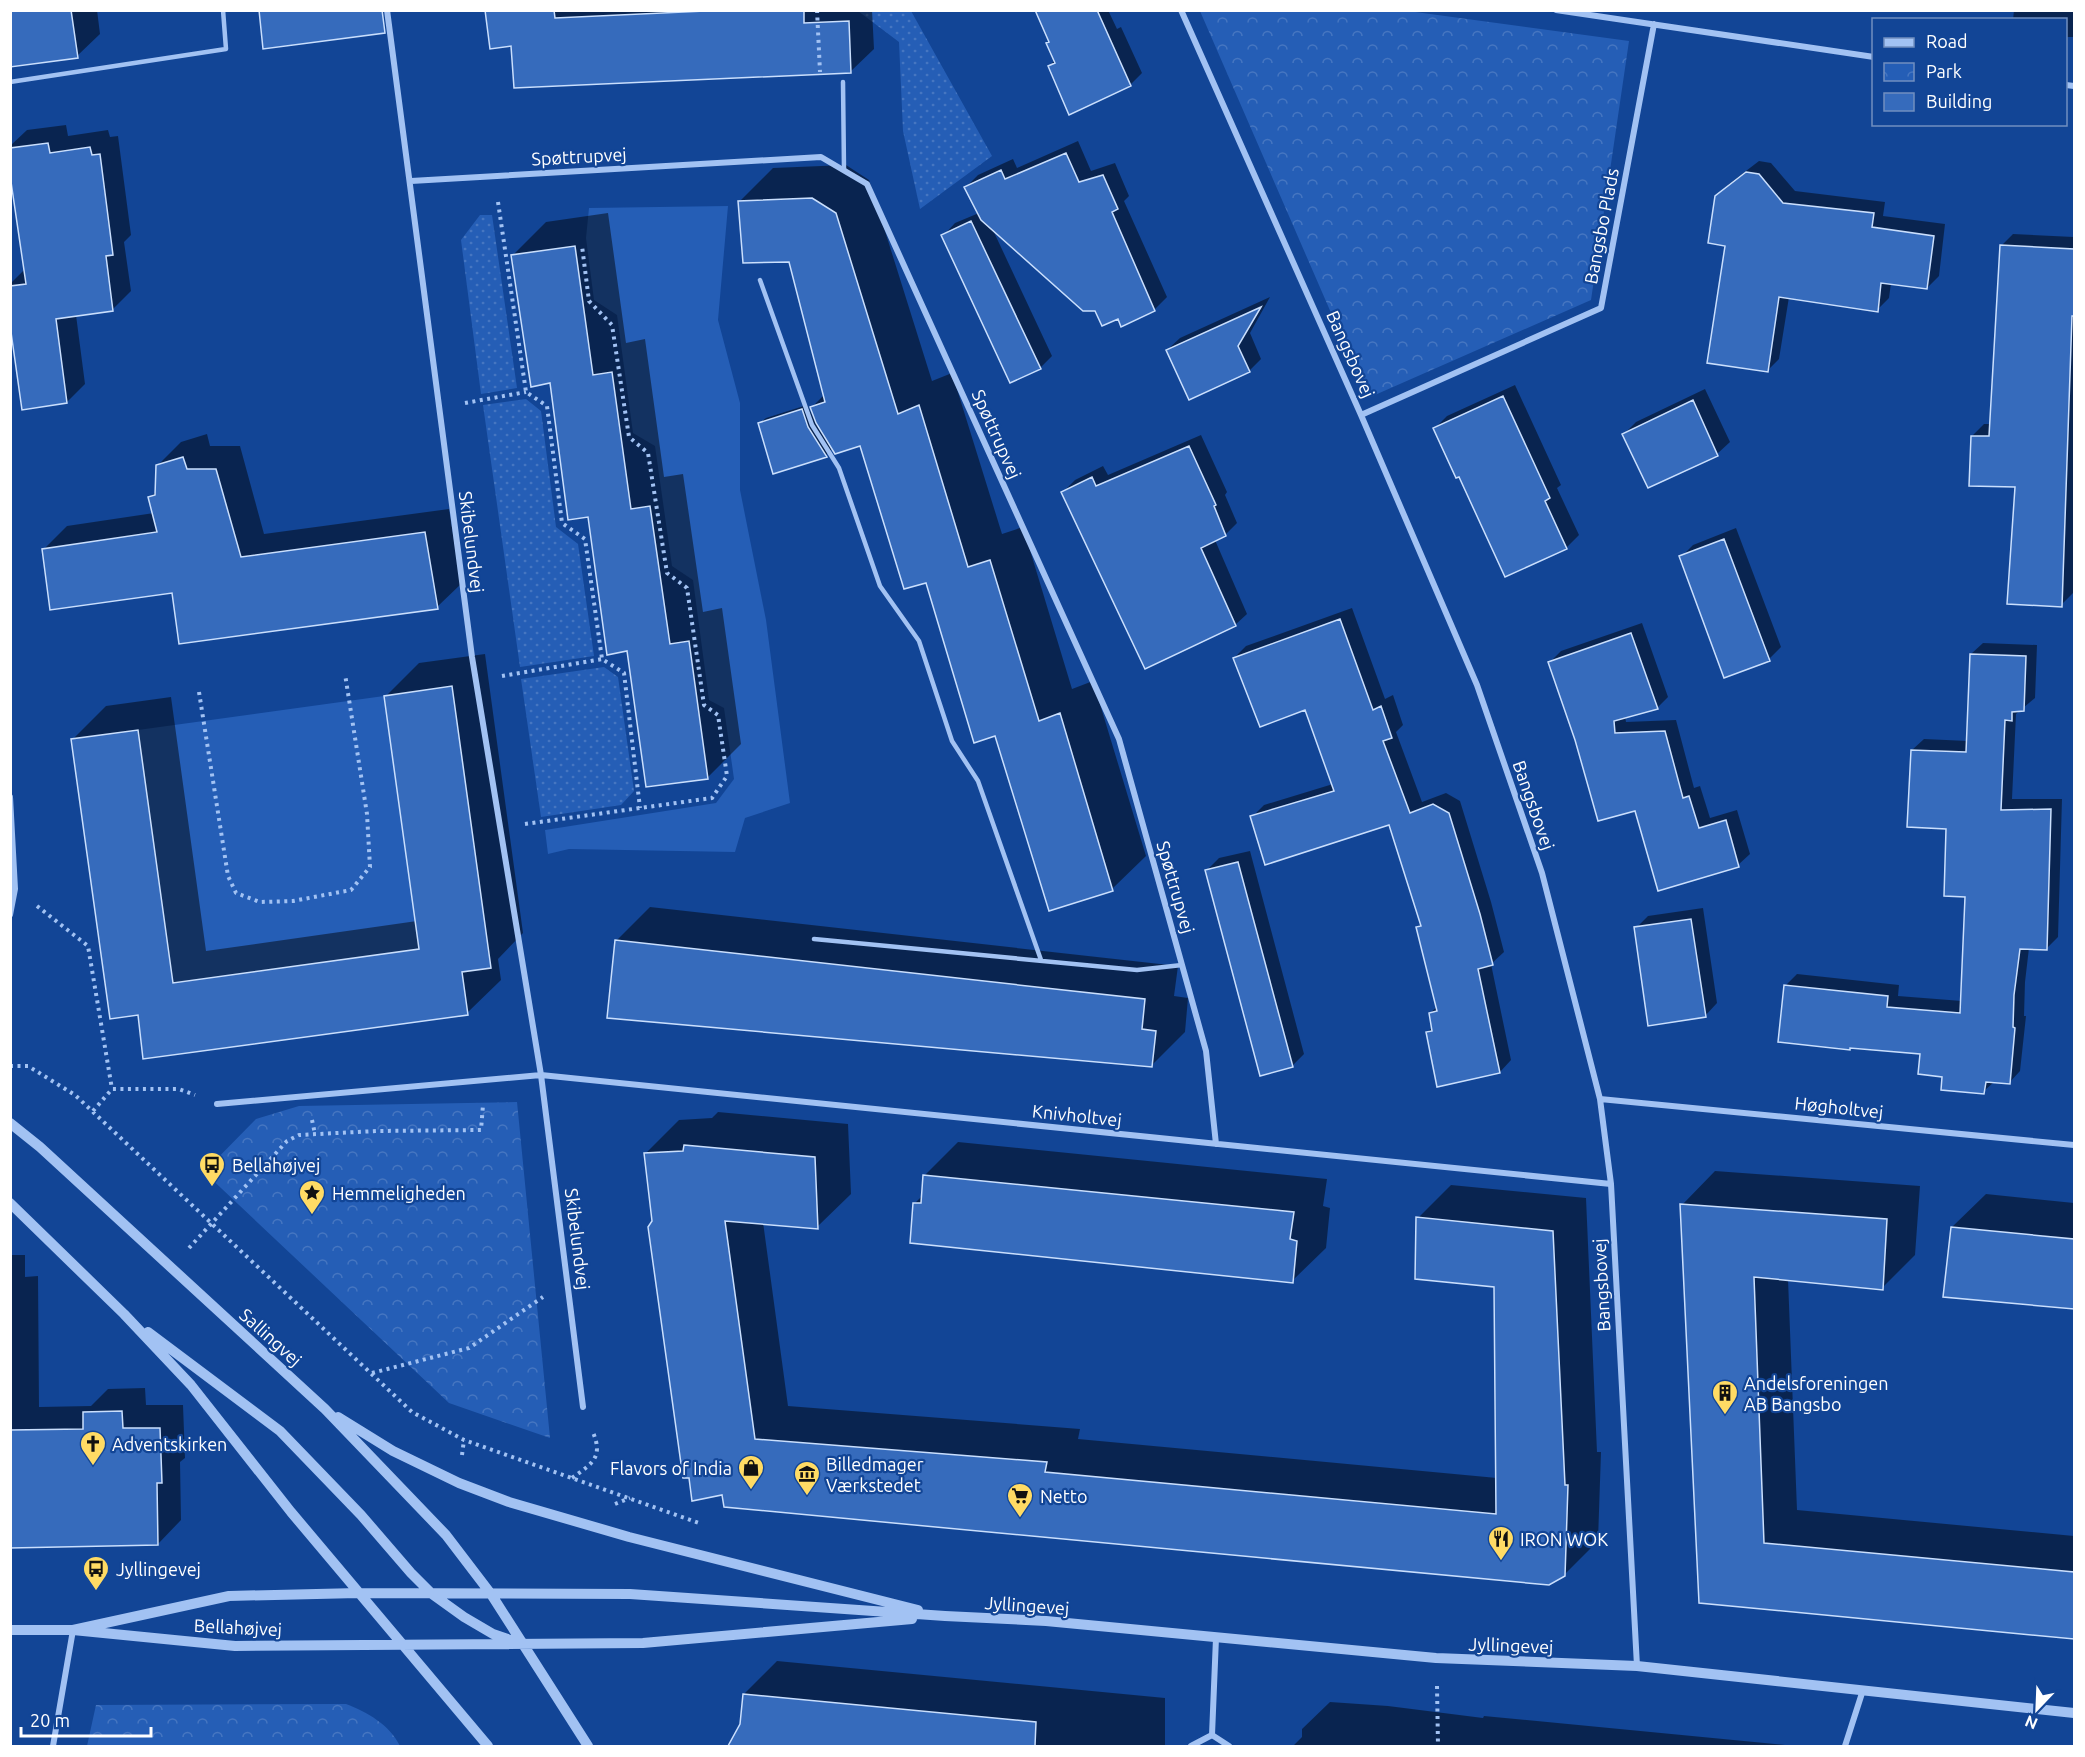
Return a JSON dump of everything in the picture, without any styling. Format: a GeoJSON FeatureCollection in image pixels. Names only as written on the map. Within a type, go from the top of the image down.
{"type":"FeatureCollection","features":[{"type":"Feature","properties":{"kind":"street","name":"Skibelundvej"},"geometry":{"type":"LineString","coordinates":[[387,10],[476,681],[541,1075],[583,1407]]}},
{"type":"Feature","properties":{"kind":"street","name":"Bangsbovej"},"geometry":{"type":"LineString","coordinates":[[1181,10],[1361,414],[1477,685],[1542,873],[1600,1099],[1611,1184],[1638,1666]]}},
{"type":"Feature","properties":{"kind":"street"},"geometry":{"type":"LineString","coordinates":[[1556,10],[1872,57]]}},
{"type":"Feature","properties":{"kind":"street","name":"Bangsbo Plads"},"geometry":{"type":"LineString","coordinates":[[1361,414],[1601,308],[1654,24]]}},
{"type":"Feature","properties":{"kind":"street","name":"Spøttrupvej"},"geometry":{"type":"LineString","coordinates":[[411,181],[821,157],[867,184],[1119,739],[1206,1052],[1216,1144]]}},
{"type":"Feature","properties":{"kind":"street"},"geometry":{"type":"LineString","coordinates":[[10,797],[15,889],[10,915]]}},
{"type":"Feature","properties":{"kind":"street"},"geometry":{"type":"LineString","coordinates":[[217,1104],[541,1075]]}},
{"type":"Feature","properties":{"kind":"street","name":"Knivholtvej"},"geometry":{"type":"LineString","coordinates":[[541,1075],[1611,1184]]}},
{"type":"Feature","properties":{"kind":"street","name":"Høgholtvej"},"geometry":{"type":"LineString","coordinates":[[1600,1099],[2074,1145]]}},
{"type":"Feature","properties":{"kind":"street","name":"Sallingvej"},"geometry":{"type":"LineString","coordinates":[[10,1123],[40,1147],[325,1408],[446,1534],[491,1594],[588,1746]]}},
{"type":"Feature","properties":{"kind":"street"},"geometry":{"type":"LineString","coordinates":[[10,1203],[124,1314],[190,1384],[291,1512],[488,1746]]}},
{"type":"Feature","properties":{"kind":"street"},"geometry":{"type":"LineString","coordinates":[[124,1314],[280,1431],[361,1515],[432,1594],[493,1635],[525,1645]]}},
{"type":"Feature","properties":{"kind":"street"},"geometry":{"type":"LineString","coordinates":[[325,1408],[393,1451],[459,1483],[509,1502],[598,1528],[945,1616]]}},
{"type":"Feature","properties":{"kind":"street","name":"Jyllingevej"},"geometry":{"type":"LineString","coordinates":[[432,1594],[630,1594],[1046,1621],[1436,1658],[1638,1666],[2074,1713]]}},
{"type":"Feature","properties":{"kind":"street","name":"Bellahøjvej"},"geometry":{"type":"LineString","coordinates":[[73,1630],[229,1596],[432,1594]]}},
{"type":"Feature","properties":{"kind":"street","name":"Jyllingevej"},"geometry":{"type":"LineString","coordinates":[[525,1645],[643,1644],[945,1616]]}},
{"type":"Feature","properties":{"kind":"street","name":"Bellahøjvej"},"geometry":{"type":"LineString","coordinates":[[10,1630],[73,1630],[235,1646],[525,1645]]}},
{"type":"Feature","properties":{"kind":"street"},"geometry":{"type":"LineString","coordinates":[[53,1746],[73,1630]]}},
{"type":"Feature","properties":{"kind":"street"},"geometry":{"type":"LineString","coordinates":[[1212,1735],[1215,1638]]}},
{"type":"Feature","properties":{"kind":"street"},"geometry":{"type":"LineString","coordinates":[[1845,1746],[1863,1689]]}},
{"type":"Feature","properties":{"kind":"street"},"geometry":{"type":"LineString","coordinates":[[1191,1746],[1212,1735]]}},
{"type":"Feature","properties":{"kind":"street"},"geometry":{"type":"LineString","coordinates":[[1212,1735],[1228,1746]]}},
{"type":"Feature","properties":{"kind":"lane"},"geometry":{"type":"LineString","coordinates":[[10,82],[226,49],[223,10]]}},
{"type":"Feature","properties":{"kind":"lane"},"geometry":{"type":"LineString","coordinates":[[843,82],[844,170]]}},
{"type":"Feature","properties":{"kind":"lane"},"geometry":{"type":"LineString","coordinates":[[760,280],[812,425],[839,468],[880,586],[918,641],[952,741],[978,781],[1041,960]]}},
{"type":"Feature","properties":{"kind":"lane"},"geometry":{"type":"LineString","coordinates":[[814,939],[1137,970],[1182,965]]}},
{"type":"Feature","properties":{"kind":"path"},"geometry":{"type":"LineString","coordinates":[[817,10],[820,82],[843,82]]}},
{"type":"Feature","properties":{"kind":"path"},"geometry":{"type":"LineString","coordinates":[[494,177],[526,392]]}},
{"type":"Feature","properties":{"kind":"path"},"geometry":{"type":"LineString","coordinates":[[500,827],[712,798],[727,776],[718,715],[704,705],[687,588],[668,573],[648,453],[629,437],[612,325],[589,301],[582,246]]}},
{"type":"Feature","properties":{"kind":"path"},"geometry":{"type":"LineString","coordinates":[[440,407],[526,392],[547,406],[562,523],[585,539],[602,659]]}},
{"type":"Feature","properties":{"kind":"path"},"geometry":{"type":"LineString","coordinates":[[476,681],[602,659],[624,673],[640,808]]}},
{"type":"Feature","properties":{"kind":"path"},"geometry":{"type":"LineString","coordinates":[[199,692],[228,876],[236,892],[260,903],[292,901],[351,890],[370,867],[367,814],[345,674]]}},
{"type":"Feature","properties":{"kind":"path"},"geometry":{"type":"LineString","coordinates":[[15,889],[88,946],[112,1089]]}},
{"type":"Feature","properties":{"kind":"path"},"geometry":{"type":"LineString","coordinates":[[10,1066],[28,1066],[75,1095],[412,1412],[464,1440],[694,1521]]}},
{"type":"Feature","properties":{"kind":"path"},"geometry":{"type":"LineString","coordinates":[[93,1111],[112,1089],[179,1089],[217,1104]]}},
{"type":"Feature","properties":{"kind":"path"},"geometry":{"type":"LineString","coordinates":[[171,1267],[287,1141],[299,1135],[376,1131],[481,1130],[483,1105]]}},
{"type":"Feature","properties":{"kind":"path"},"geometry":{"type":"LineString","coordinates":[[372,1373],[469,1348],[534,1303]]}},
{"type":"Feature","properties":{"kind":"path"},"geometry":{"type":"LineString","coordinates":[[572,1478],[593,1462],[598,1444],[583,1407]]}},
{"type":"Feature","properties":{"kind":"path"},"geometry":{"type":"LineString","coordinates":[[598,1528],[609,1509],[617,1502],[630,1498]]}},
{"type":"Feature","properties":{"kind":"path"},"geometry":{"type":"LineString","coordinates":[[1436,1658],[1438,1746]]}},
{"type":"Feature","properties":{"kind":"green space"},"geometry":{"type":"Polygon","coordinates":[[[858,11],[911,11],[992,156],[920,209],[903,131],[899,42],[858,11]]]}},
{"type":"Feature","properties":{"kind":"green space"},"geometry":{"type":"Polygon","coordinates":[[[1200,11],[1408,11],[1629,41],[1591,300],[1368,398],[1200,11]]]}},
{"type":"Feature","properties":{"kind":"green space"},"geometry":{"type":"Polygon","coordinates":[[[728,206],[718,320],[740,403],[740,490],[766,620],[790,803],[745,818],[735,852],[569,849],[548,854],[545,830],[716,803],[734,779],[724,708],[709,700],[693,580],[672,566],[655,446],[633,433],[617,315],[594,300],[586,238],[589,208],[728,206]]]}},
{"type":"Feature","properties":{"kind":"green space"},"geometry":{"type":"Polygon","coordinates":[[[480,215],[492,215],[517,388],[481,394],[461,240],[480,215]]]}},
{"type":"Feature","properties":{"kind":"green space"},"geometry":{"type":"Polygon","coordinates":[[[526,399],[541,411],[556,527],[578,544],[594,656],[520,667],[483,405],[526,399]]]}},
{"type":"Feature","properties":{"kind":"green space"},"geometry":{"type":"Polygon","coordinates":[[[604,667],[618,677],[634,791],[621,805],[541,817],[521,679],[604,667]]]}},
{"type":"Feature","properties":{"kind":"green space"},"geometry":{"type":"Polygon","coordinates":[[[384,696],[419,949],[173,983],[138,730],[384,696]]]}},
{"type":"Feature","properties":{"kind":"green space"},"geometry":{"type":"Polygon","coordinates":[[[517,1102],[550,1438],[449,1403],[204,1172],[256,1119],[299,1106],[517,1102]]]}},
{"type":"Feature","properties":{"kind":"green space"},"geometry":{"type":"Polygon","coordinates":[[[346,1704],[377,1720],[396,1738],[400,1746],[87,1746],[96,1705],[346,1704]]]}},
{"type":"Feature","properties":{"kind":"building"},"geometry":{"type":"Polygon","coordinates":[[[10,10],[71,10],[78,58],[10,67],[10,10]]]}},
{"type":"Feature","properties":{"kind":"building"},"geometry":{"type":"Polygon","coordinates":[[[259,10],[382,10],[385,33],[263,49],[259,10]]]}},
{"type":"Feature","properties":{"kind":"building"},"geometry":{"type":"Polygon","coordinates":[[[485,10],[554,10],[555,18],[727,10],[804,10],[804,23],[849,21],[851,73],[514,88],[511,46],[490,49],[485,10]]]}},
{"type":"Feature","properties":{"kind":"building"},"geometry":{"type":"Polygon","coordinates":[[[1035,10],[1097,10],[1131,86],[1069,115],[1048,66],[1055,63],[1046,43],[1049,42],[1035,10]]]}},
{"type":"Feature","properties":{"kind":"building"},"geometry":{"type":"Polygon","coordinates":[[[48,143],[50,153],[90,147],[92,155],[100,154],[113,255],[106,256],[113,311],[56,319],[67,403],[22,410],[10,325],[10,286],[26,284],[10,175],[10,148],[48,143]]]}},
{"type":"Feature","properties":{"kind":"building"},"geometry":{"type":"Polygon","coordinates":[[[1066,153],[1079,182],[1103,175],[1118,209],[1112,212],[1155,311],[1121,327],[1118,319],[1102,326],[1095,311],[1083,311],[981,220],[964,187],[1001,170],[1005,179],[1066,153]]]}},
{"type":"Feature","properties":{"kind":"building"},"geometry":{"type":"Polygon","coordinates":[[[1746,172],[1759,174],[1783,203],[1874,213],[1872,227],[1934,236],[1927,289],[1881,283],[1878,312],[1779,297],[1768,372],[1707,363],[1725,246],[1708,243],[1715,196],[1746,172]]]}},
{"type":"Feature","properties":{"kind":"building"},"geometry":{"type":"Polygon","coordinates":[[[812,198],[836,213],[898,414],[919,405],[968,567],[990,560],[1039,721],[1060,713],[1113,891],[1049,911],[995,736],[974,743],[926,583],[904,589],[860,446],[835,454],[816,423],[810,407],[825,402],[789,262],[743,263],[738,201],[812,198]]]}},
{"type":"Feature","properties":{"kind":"building"},"geometry":{"type":"Polygon","coordinates":[[[971,221],[1041,369],[1010,383],[941,235],[971,221]]]}},
{"type":"Feature","properties":{"kind":"building"},"geometry":{"type":"Polygon","coordinates":[[[2000,245],[2074,249],[2074,316],[2072,316],[2062,607],[2007,604],[2015,487],[1969,486],[1971,436],[1989,436],[2000,245]]]}},
{"type":"Feature","properties":{"kind":"building"},"geometry":{"type":"Polygon","coordinates":[[[575,246],[593,375],[612,372],[631,509],[650,506],[670,644],[689,641],[708,779],[646,787],[627,651],[607,655],[588,517],[568,520],[550,383],[531,387],[511,255],[575,246]]]}},
{"type":"Feature","properties":{"kind":"building"},"geometry":{"type":"Polygon","coordinates":[[[1261,307],[1238,346],[1250,372],[1189,400],[1166,350],[1261,307]]]}},
{"type":"Feature","properties":{"kind":"building"},"geometry":{"type":"Polygon","coordinates":[[[1503,396],[1550,498],[1545,501],[1567,549],[1505,577],[1459,477],[1456,478],[1433,428],[1503,396]]]}},
{"type":"Feature","properties":{"kind":"building"},"geometry":{"type":"Polygon","coordinates":[[[1693,400],[1718,456],[1648,488],[1622,434],[1693,400]]]}},
{"type":"Feature","properties":{"kind":"building"},"geometry":{"type":"Polygon","coordinates":[[[802,409],[808,427],[827,457],[773,474],[758,423],[802,409]]]}},
{"type":"Feature","properties":{"kind":"building"},"geometry":{"type":"Polygon","coordinates":[[[1189,446],[1216,505],[1214,506],[1226,536],[1201,548],[1236,626],[1145,669],[1061,492],[1092,477],[1096,486],[1189,446]]]}},
{"type":"Feature","properties":{"kind":"building"},"geometry":{"type":"Polygon","coordinates":[[[183,457],[187,469],[216,469],[241,557],[425,532],[438,609],[179,644],[172,593],[50,610],[42,549],[157,532],[148,497],[155,495],[156,465],[183,457]]]}},
{"type":"Feature","properties":{"kind":"building"},"geometry":{"type":"Polygon","coordinates":[[[1724,539],[1770,661],[1724,678],[1679,556],[1724,539]]]}},
{"type":"Feature","properties":{"kind":"building"},"geometry":{"type":"Polygon","coordinates":[[[1340,619],[1373,710],[1381,706],[1392,738],[1383,741],[1410,813],[1433,804],[1449,813],[1493,965],[1478,969],[1500,1073],[1437,1087],[1426,1032],[1432,1031],[1429,1013],[1437,1011],[1416,927],[1421,926],[1389,825],[1265,865],[1250,816],[1334,791],[1305,710],[1260,727],[1233,658],[1340,619]]]}},
{"type":"Feature","properties":{"kind":"building"},"geometry":{"type":"Polygon","coordinates":[[[1631,633],[1658,709],[1614,721],[1615,733],[1665,731],[1683,798],[1689,796],[1699,828],[1726,820],[1739,867],[1658,891],[1635,811],[1598,821],[1575,740],[1548,662],[1631,633]]]}},
{"type":"Feature","properties":{"kind":"building"},"geometry":{"type":"Polygon","coordinates":[[[1970,654],[2026,656],[2024,711],[2012,712],[2012,721],[2005,720],[2001,810],[2051,809],[2047,950],[2020,949],[2014,995],[2013,1027],[2015,1028],[2010,1084],[1986,1082],[1984,1094],[1941,1090],[1942,1077],[1918,1074],[1920,1054],[1850,1048],[1850,1050],[1778,1042],[1784,985],[1888,996],[1887,1007],[1960,1013],[1965,897],[1944,896],[1946,829],[1907,827],[1911,750],[1966,752],[1970,654]]]}},
{"type":"Feature","properties":{"kind":"building"},"geometry":{"type":"Polygon","coordinates":[[[452,686],[491,968],[462,972],[468,1015],[143,1059],[138,1015],[110,1019],[71,739],[138,730],[173,983],[419,949],[384,696],[452,686]]]}},
{"type":"Feature","properties":{"kind":"building"},"geometry":{"type":"Polygon","coordinates":[[[1238,862],[1293,1067],[1260,1076],[1205,870],[1238,862]]]}},
{"type":"Feature","properties":{"kind":"building"},"geometry":{"type":"Polygon","coordinates":[[[1691,919],[1706,1017],[1648,1026],[1634,927],[1691,919]]]}},
{"type":"Feature","properties":{"kind":"building"},"geometry":{"type":"Polygon","coordinates":[[[615,940],[1145,999],[1142,1029],[1156,1031],[1152,1067],[607,1018],[615,940]]]}},
{"type":"Feature","properties":{"kind":"building"},"geometry":{"type":"Polygon","coordinates":[[[684,1145],[815,1157],[818,1229],[725,1221],[755,1439],[1047,1462],[1045,1472],[1496,1514],[1494,1287],[1415,1279],[1416,1217],[1553,1231],[1565,1485],[1568,1485],[1565,1576],[1549,1585],[724,1507],[722,1495],[692,1501],[689,1478],[683,1478],[648,1227],[652,1221],[644,1153],[683,1151],[684,1145]]]}},
{"type":"Feature","properties":{"kind":"building"},"geometry":{"type":"Polygon","coordinates":[[[923,1175],[1294,1212],[1290,1239],[1297,1241],[1293,1283],[910,1243],[913,1203],[921,1203],[923,1175]]]}},
{"type":"Feature","properties":{"kind":"building","name":"Andelsforeningen AB Bangsbo"},"geometry":{"type":"Polygon","coordinates":[[[1680,1204],[1887,1219],[1883,1290],[1754,1277],[1764,1543],[2074,1572],[2074,1639],[1699,1603],[1680,1204]]]}},
{"type":"Feature","properties":{"kind":"building"},"geometry":{"type":"Polygon","coordinates":[[[1951,1227],[2074,1239],[2074,1309],[1943,1297],[1951,1227]]]}},
{"type":"Feature","properties":{"kind":"building","name":"Adventskirken"},"geometry":{"type":"Polygon","coordinates":[[[122,1411],[123,1428],[160,1428],[162,1483],[157,1483],[158,1545],[10,1548],[10,1430],[83,1429],[83,1412],[122,1411]]]}},
{"type":"Feature","properties":{"kind":"building"},"geometry":{"type":"Polygon","coordinates":[[[743,1694],[1036,1722],[1035,1746],[728,1746],[740,1724],[743,1694]]]}},
{"type":"Feature","properties":{"kind":"place","name":"Bellahøjvej"},"geometry":{"type":"Point","coordinates":[212,1188]}},
{"type":"Feature","properties":{"kind":"place","name":"Hemmeligheden"},"geometry":{"type":"Point","coordinates":[312,1216]}},
{"type":"Feature","properties":{"kind":"place","name":"Andelsforeningen AB Bangsbo"},"geometry":{"type":"Point","coordinates":[1725,1416]}},
{"type":"Feature","properties":{"kind":"place","name":"Adventskirken"},"geometry":{"type":"Point","coordinates":[93,1467]}},
{"type":"Feature","properties":{"kind":"place","name":"Flavors of India"},"geometry":{"type":"Point","coordinates":[751,1491]}},
{"type":"Feature","properties":{"kind":"place","name":"Billedmager Værkstedet"},"geometry":{"type":"Point","coordinates":[807,1497]}},
{"type":"Feature","properties":{"kind":"place","name":"Netto"},"geometry":{"type":"Point","coordinates":[1020,1519]}},
{"type":"Feature","properties":{"kind":"place","name":"IRON WOK"},"geometry":{"type":"Point","coordinates":[1501,1562]}},
{"type":"Feature","properties":{"kind":"place","name":"Jyllingevej"},"geometry":{"type":"Point","coordinates":[96,1592]}}]}
